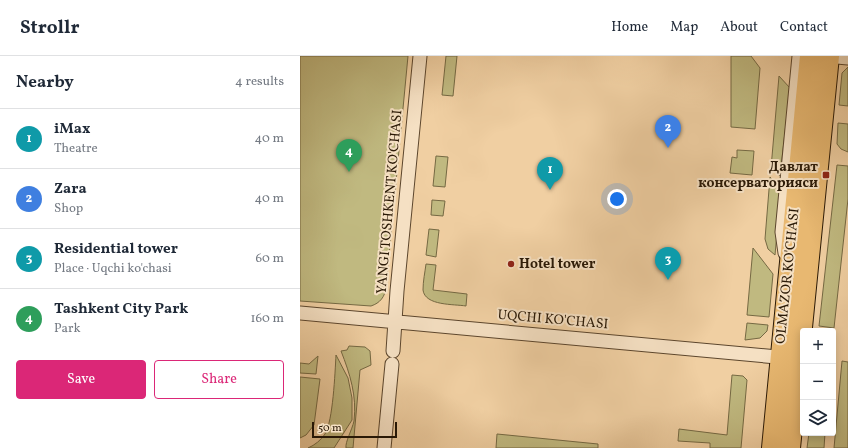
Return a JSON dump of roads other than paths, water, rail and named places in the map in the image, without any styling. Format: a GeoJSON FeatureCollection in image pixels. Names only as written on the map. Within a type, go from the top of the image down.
{"type":"FeatureCollection","features":[{"type":"Feature","properties":{"kind":"main road","name":"OLMAZOR KO'CHASI"},"geometry":{"type":"LineString","coordinates":[[772,448],[794,358],[788,278],[810,56]]}},
{"type":"Feature","properties":{"kind":"main road"},"geometry":{"type":"LineString","coordinates":[[790,448],[794,358],[838,57]]}},
{"type":"Feature","properties":{"kind":"street","name":"YANGI TOSHKENT KO'CHASI"},"geometry":{"type":"LineString","coordinates":[[384,448],[396,321],[397,291],[420,56]]}},
{"type":"Feature","properties":{"kind":"street"},"geometry":{"type":"LineString","coordinates":[[788,278],[782,232],[799,56]]}},
{"type":"Feature","properties":{"kind":"street"},"geometry":{"type":"LineString","coordinates":[[811,328],[838,57]]}},
{"type":"Feature","properties":{"kind":"street","name":"UQCHI KO'CHASI"},"geometry":{"type":"LineString","coordinates":[[300,313],[794,358]]}},
{"type":"Feature","properties":{"kind":"street"},"geometry":{"type":"LineString","coordinates":[[800,448],[801,436]]}},
{"type":"Feature","properties":{"kind":"place","name":"Zara"},"geometry":{"type":"Point","coordinates":[668,148]}},
{"type":"Feature","properties":{"kind":"place","name":"Tashkent City Park"},"geometry":{"type":"Point","coordinates":[349,172]}},
{"type":"Feature","properties":{"kind":"place","name":"Давлат консерваторияси"},"geometry":{"type":"Point","coordinates":[826,175]}},
{"type":"Feature","properties":{"kind":"place","name":"iMax"},"geometry":{"type":"Point","coordinates":[550,190]}},
{"type":"Feature","properties":{"kind":"place","name":"Hotel tower"},"geometry":{"type":"Point","coordinates":[511,264]}},
{"type":"Feature","properties":{"kind":"place","name":"Residential tower"},"geometry":{"type":"Point","coordinates":[668,280]}}]}
